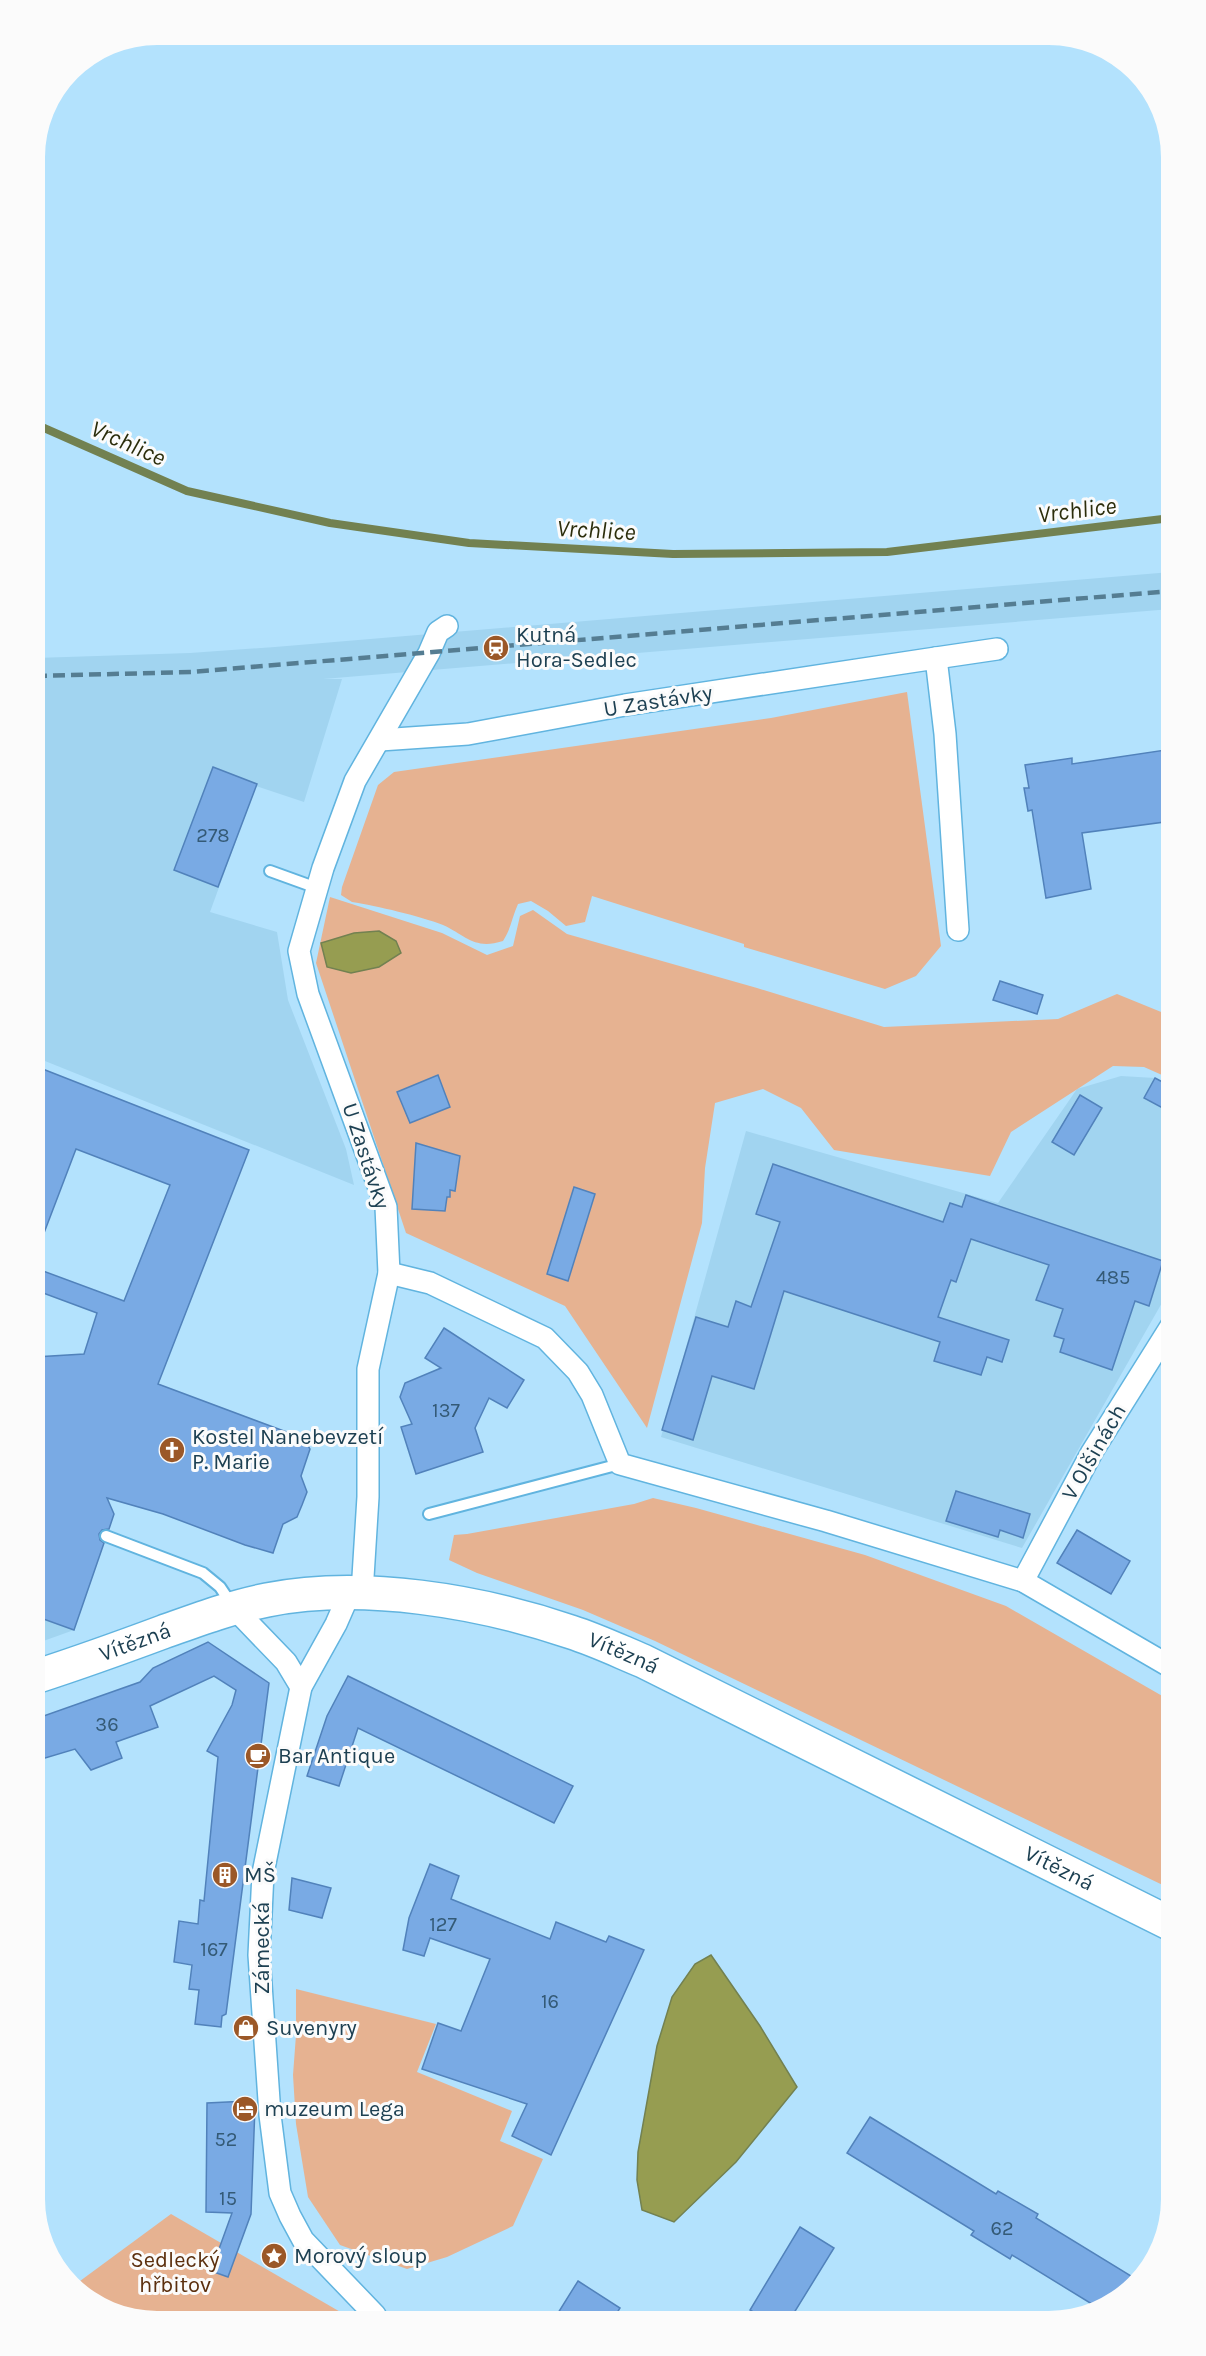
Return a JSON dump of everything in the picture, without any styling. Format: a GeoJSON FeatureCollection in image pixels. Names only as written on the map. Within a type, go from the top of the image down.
{"type":"FeatureCollection","features":[{"type":"Feature","properties":{"kind":"main road","name":"Vítězná"},"geometry":{"type":"LineString","coordinates":[[45,1673],[234,1608],[290,1596],[356,1592],[428,1599],[507,1614],[572,1632],[684,1681],[1161,1919]]}},
{"type":"Feature","properties":{"kind":"street","name":"U Zastávky"},"geometry":{"type":"LineString","coordinates":[[356,1592],[368,1497],[368,1369],[389,1273],[386,1207],[308,994],[299,951],[317,888],[355,781],[429,653],[438,632],[447,626]]}},
{"type":"Feature","properties":{"kind":"street","name":"U Zastávky"},"geometry":{"type":"LineString","coordinates":[[380,740],[468,735],[625,705],[997,649]]}},
{"type":"Feature","properties":{"kind":"street"},"geometry":{"type":"LineString","coordinates":[[936,658],[945,734],[958,930]]}},
{"type":"Feature","properties":{"kind":"street"},"geometry":{"type":"LineString","coordinates":[[389,1273],[430,1283],[545,1338],[578,1372],[592,1395],[620,1464],[826,1521],[1023,1581],[1161,1661]]}},
{"type":"Feature","properties":{"kind":"street","name":"V Olšinách"},"geometry":{"type":"LineString","coordinates":[[1023,1581],[1092,1452],[1161,1343]]}},
{"type":"Feature","properties":{"kind":"street","name":"Zámecká"},"geometry":{"type":"LineString","coordinates":[[356,1592],[301,1687],[263,1873],[259,1955],[270,2115],[280,2193],[303,2240],[371,2311]]}},
{"type":"Feature","properties":{"kind":"street"},"geometry":{"type":"LineString","coordinates":[[234,1608],[286,1662],[301,1687]]}},
{"type":"Feature","properties":{"kind":"lane"},"geometry":{"type":"LineString","coordinates":[[270,871],[317,888]]}},
{"type":"Feature","properties":{"kind":"lane"},"geometry":{"type":"LineString","coordinates":[[429,1514],[620,1464]]}},
{"type":"Feature","properties":{"kind":"lane"},"geometry":{"type":"LineString","coordinates":[[106,1536],[202,1573],[220,1587],[234,1608]]}},
{"type":"Feature","properties":{"kind":"shaded area"},"geometry":{"type":"Polygon","coordinates":[[[1161,573],[1161,610],[323,679],[342,679],[304,802],[256,786],[210,912],[277,932],[288,1000],[346,1149],[354,1185],[45,1061],[45,658],[190,653],[1161,573]]]}},
{"type":"Feature","properties":{"kind":"shaded area"},"geometry":{"type":"Polygon","coordinates":[[[379,931],[396,941],[401,953],[379,967],[351,973],[327,967],[321,943],[354,933],[379,931]]]}},
{"type":"Feature","properties":{"kind":"shaded area"},"geometry":{"type":"Polygon","coordinates":[[[1121,1076],[1155,1078],[1161,1081],[1161,1305],[1022,1548],[661,1437],[746,1131],[998,1203],[1077,1089],[1121,1076]]]}},
{"type":"Feature","properties":{"kind":"shaded area"},"geometry":{"type":"Polygon","coordinates":[[[45,1619],[74,1630],[45,1640],[45,1619]]]}},
{"type":"Feature","properties":{"kind":"shaded area"},"geometry":{"type":"Polygon","coordinates":[[[711,1955],[760,2026],[797,2087],[736,2162],[674,2222],[642,2210],[637,2180],[638,2152],[657,2046],[672,1997],[695,1964],[711,1955]]]}},
{"type":"Feature","properties":{"kind":"green space"},"geometry":{"type":"Polygon","coordinates":[[[907,692],[941,946],[916,976],[885,989],[744,947],[744,944],[592,896],[585,922],[566,926],[531,901],[518,904],[503,941],[485,944],[471,941],[443,925],[352,902],[341,895],[378,785],[394,772],[771,718],[907,692]]]}},
{"type":"Feature","properties":{"kind":"green space"},"geometry":{"type":"Polygon","coordinates":[[[330,897],[442,933],[487,955],[513,946],[520,916],[533,910],[567,934],[884,1027],[1058,1019],[1117,994],[1161,1012],[1161,1075],[1144,1067],[1113,1066],[1011,1132],[990,1176],[834,1150],[801,1108],[763,1089],[715,1103],[705,1168],[702,1223],[647,1428],[565,1306],[406,1233],[316,963],[330,897]]]}},
{"type":"Feature","properties":{"kind":"green space"},"geometry":{"type":"Polygon","coordinates":[[[653,1498],[696,1508],[865,1555],[1006,1606],[1161,1695],[1161,1884],[655,1641],[583,1610],[477,1573],[449,1560],[454,1535],[634,1504],[653,1498]]]}},
{"type":"Feature","properties":{"kind":"green space"},"geometry":{"type":"Polygon","coordinates":[[[296,1989],[436,2024],[417,2072],[512,2111],[500,2141],[543,2159],[513,2226],[447,2257],[407,2269],[340,2245],[308,2197],[296,2124],[293,2075],[296,1989]]]}},
{"type":"Feature","properties":{"kind":"green space","name":"Sedlecký hřbitov"},"geometry":{"type":"Polygon","coordinates":[[[171,2214],[339,2311],[149,2311],[121,2305],[107,2299],[81,2280],[171,2214]]]}},
{"type":"Feature","properties":{"kind":"building"},"geometry":{"type":"Polygon","coordinates":[[[1161,751],[1161,822],[1082,833],[1091,889],[1046,898],[1032,810],[1028,811],[1024,788],[1029,788],[1025,765],[1072,758],[1072,764],[1161,751]]]}},
{"type":"Feature","properties":{"kind":"building"},"geometry":{"type":"Polygon","coordinates":[[[213,767],[257,784],[218,887],[174,870],[213,767]]]}},
{"type":"Feature","properties":{"kind":"building"},"geometry":{"type":"Polygon","coordinates":[[[1000,981],[1043,995],[1037,1014],[993,1000],[1000,981]]]}},
{"type":"Feature","properties":{"kind":"building"},"geometry":{"type":"Polygon","coordinates":[[[45,1070],[249,1150],[158,1384],[308,1440],[307,1444],[310,1449],[301,1476],[307,1492],[297,1517],[283,1524],[273,1553],[245,1545],[163,1514],[107,1498],[114,1514],[109,1529],[102,1530],[99,1534],[100,1540],[104,1543],[74,1630],[45,1620],[45,1356],[84,1354],[97,1313],[45,1294],[45,1272],[124,1301],[170,1185],[76,1149],[45,1230],[45,1070]]]}},
{"type":"Feature","properties":{"kind":"building"},"geometry":{"type":"Polygon","coordinates":[[[438,1075],[450,1107],[410,1123],[397,1092],[438,1075]]]}},
{"type":"Feature","properties":{"kind":"building"},"geometry":{"type":"Polygon","coordinates":[[[1155,1078],[1161,1081],[1161,1107],[1144,1098],[1155,1078]]]}},
{"type":"Feature","properties":{"kind":"building"},"geometry":{"type":"Polygon","coordinates":[[[1080,1095],[1102,1108],[1074,1155],[1052,1142],[1080,1095]]]}},
{"type":"Feature","properties":{"kind":"building"},"geometry":{"type":"Polygon","coordinates":[[[416,1143],[460,1156],[455,1191],[450,1190],[445,1211],[412,1209],[416,1143]]]}},
{"type":"Feature","properties":{"kind":"building"},"geometry":{"type":"Polygon","coordinates":[[[773,1164],[943,1222],[950,1203],[962,1207],[966,1195],[1161,1260],[1161,1267],[1149,1306],[1135,1301],[1112,1370],[1060,1352],[1064,1339],[1054,1336],[1063,1309],[1036,1300],[1049,1265],[971,1239],[956,1282],[951,1280],[938,1317],[1009,1340],[1002,1362],[987,1357],[981,1375],[934,1361],[940,1342],[784,1291],[754,1389],[712,1376],[693,1440],[662,1430],[696,1317],[728,1327],[736,1301],[751,1307],[780,1222],[756,1214],[773,1164]]]}},
{"type":"Feature","properties":{"kind":"building"},"geometry":{"type":"Polygon","coordinates":[[[574,1187],[595,1194],[568,1281],[547,1274],[574,1187]]]}},
{"type":"Feature","properties":{"kind":"building"},"geometry":{"type":"Polygon","coordinates":[[[444,1328],[524,1380],[507,1408],[489,1398],[475,1428],[483,1452],[416,1474],[401,1427],[412,1424],[400,1397],[405,1383],[441,1368],[425,1358],[444,1328]]]}},
{"type":"Feature","properties":{"kind":"building"},"geometry":{"type":"Polygon","coordinates":[[[956,1491],[1030,1514],[1023,1538],[1000,1530],[998,1537],[946,1521],[956,1491]]]}},
{"type":"Feature","properties":{"kind":"building"},"geometry":{"type":"Polygon","coordinates":[[[1077,1530],[1130,1561],[1111,1594],[1057,1563],[1077,1530]]]}},
{"type":"Feature","properties":{"kind":"building"},"geometry":{"type":"Polygon","coordinates":[[[208,1642],[269,1683],[226,2014],[222,2016],[221,2027],[195,2024],[199,1990],[189,1989],[192,1965],[174,1962],[179,1921],[198,1924],[200,1900],[204,1901],[218,1757],[207,1751],[232,1705],[236,1690],[214,1676],[150,1706],[158,1727],[116,1742],[122,1758],[91,1770],[75,1749],[45,1758],[45,1715],[140,1682],[153,1668],[208,1642]]]}},
{"type":"Feature","properties":{"kind":"building"},"geometry":{"type":"Polygon","coordinates":[[[348,1676],[573,1786],[554,1823],[358,1728],[339,1786],[307,1776],[327,1716],[348,1676]]]}},
{"type":"Feature","properties":{"kind":"building"},"geometry":{"type":"Polygon","coordinates":[[[430,1864],[459,1876],[451,1899],[550,1939],[556,1922],[606,1942],[609,1936],[644,1950],[551,2155],[512,2136],[527,2104],[422,2069],[438,2023],[461,2031],[490,1959],[430,1938],[424,1956],[403,1950],[409,1918],[430,1864]]]}},
{"type":"Feature","properties":{"kind":"building"},"geometry":{"type":"Polygon","coordinates":[[[292,1878],[331,1888],[322,1918],[289,1910],[292,1878]]]}},
{"type":"Feature","properties":{"kind":"building"},"geometry":{"type":"Polygon","coordinates":[[[248,2101],[255,2106],[251,2214],[228,2277],[211,2271],[232,2213],[206,2212],[207,2103],[248,2101]]]}},
{"type":"Feature","properties":{"kind":"building"},"geometry":{"type":"Polygon","coordinates":[[[870,2117],[996,2194],[998,2191],[1038,2214],[1036,2218],[1130,2276],[1117,2288],[1091,2303],[1012,2255],[1010,2259],[971,2235],[974,2231],[847,2153],[870,2117]]]}},
{"type":"Feature","properties":{"kind":"building"},"geometry":{"type":"Polygon","coordinates":[[[800,2227],[834,2248],[795,2311],[750,2310],[800,2227]]]}},
{"type":"Feature","properties":{"kind":"building"},"geometry":{"type":"Polygon","coordinates":[[[578,2281],[620,2308],[618,2311],[559,2311],[578,2281]]]}},
{"type":"Feature","properties":{"kind":"waterway","name":"Vrchlice"},"geometry":{"type":"LineString","coordinates":[[45,428],[187,491],[330,523],[469,543],[673,554],[887,552],[1161,519]]}},
{"type":"Feature","properties":{"kind":"railway"},"geometry":{"type":"LineString","coordinates":[[45,676],[191,672],[1161,592]]}},
{"type":"Feature","properties":{"kind":"place","name":"Kutná Hora-Sedlec"},"geometry":{"type":"Point","coordinates":[496,648]}},
{"type":"Feature","properties":{"kind":"place","name":"Kostel Nanebevzetí P. Marie"},"geometry":{"type":"Point","coordinates":[172,1450]}},
{"type":"Feature","properties":{"kind":"place","name":"Bar Antique"},"geometry":{"type":"Point","coordinates":[258,1756]}},
{"type":"Feature","properties":{"kind":"place","name":"MŠ"},"geometry":{"type":"Point","coordinates":[225,1875]}},
{"type":"Feature","properties":{"kind":"place","name":"Suvenyry"},"geometry":{"type":"Point","coordinates":[246,2028]}},
{"type":"Feature","properties":{"kind":"place","name":"muzeum Lega"},"geometry":{"type":"Point","coordinates":[245,2109]}},
{"type":"Feature","properties":{"kind":"place","name":"Morový sloup"},"geometry":{"type":"Point","coordinates":[274,2256]}}]}
